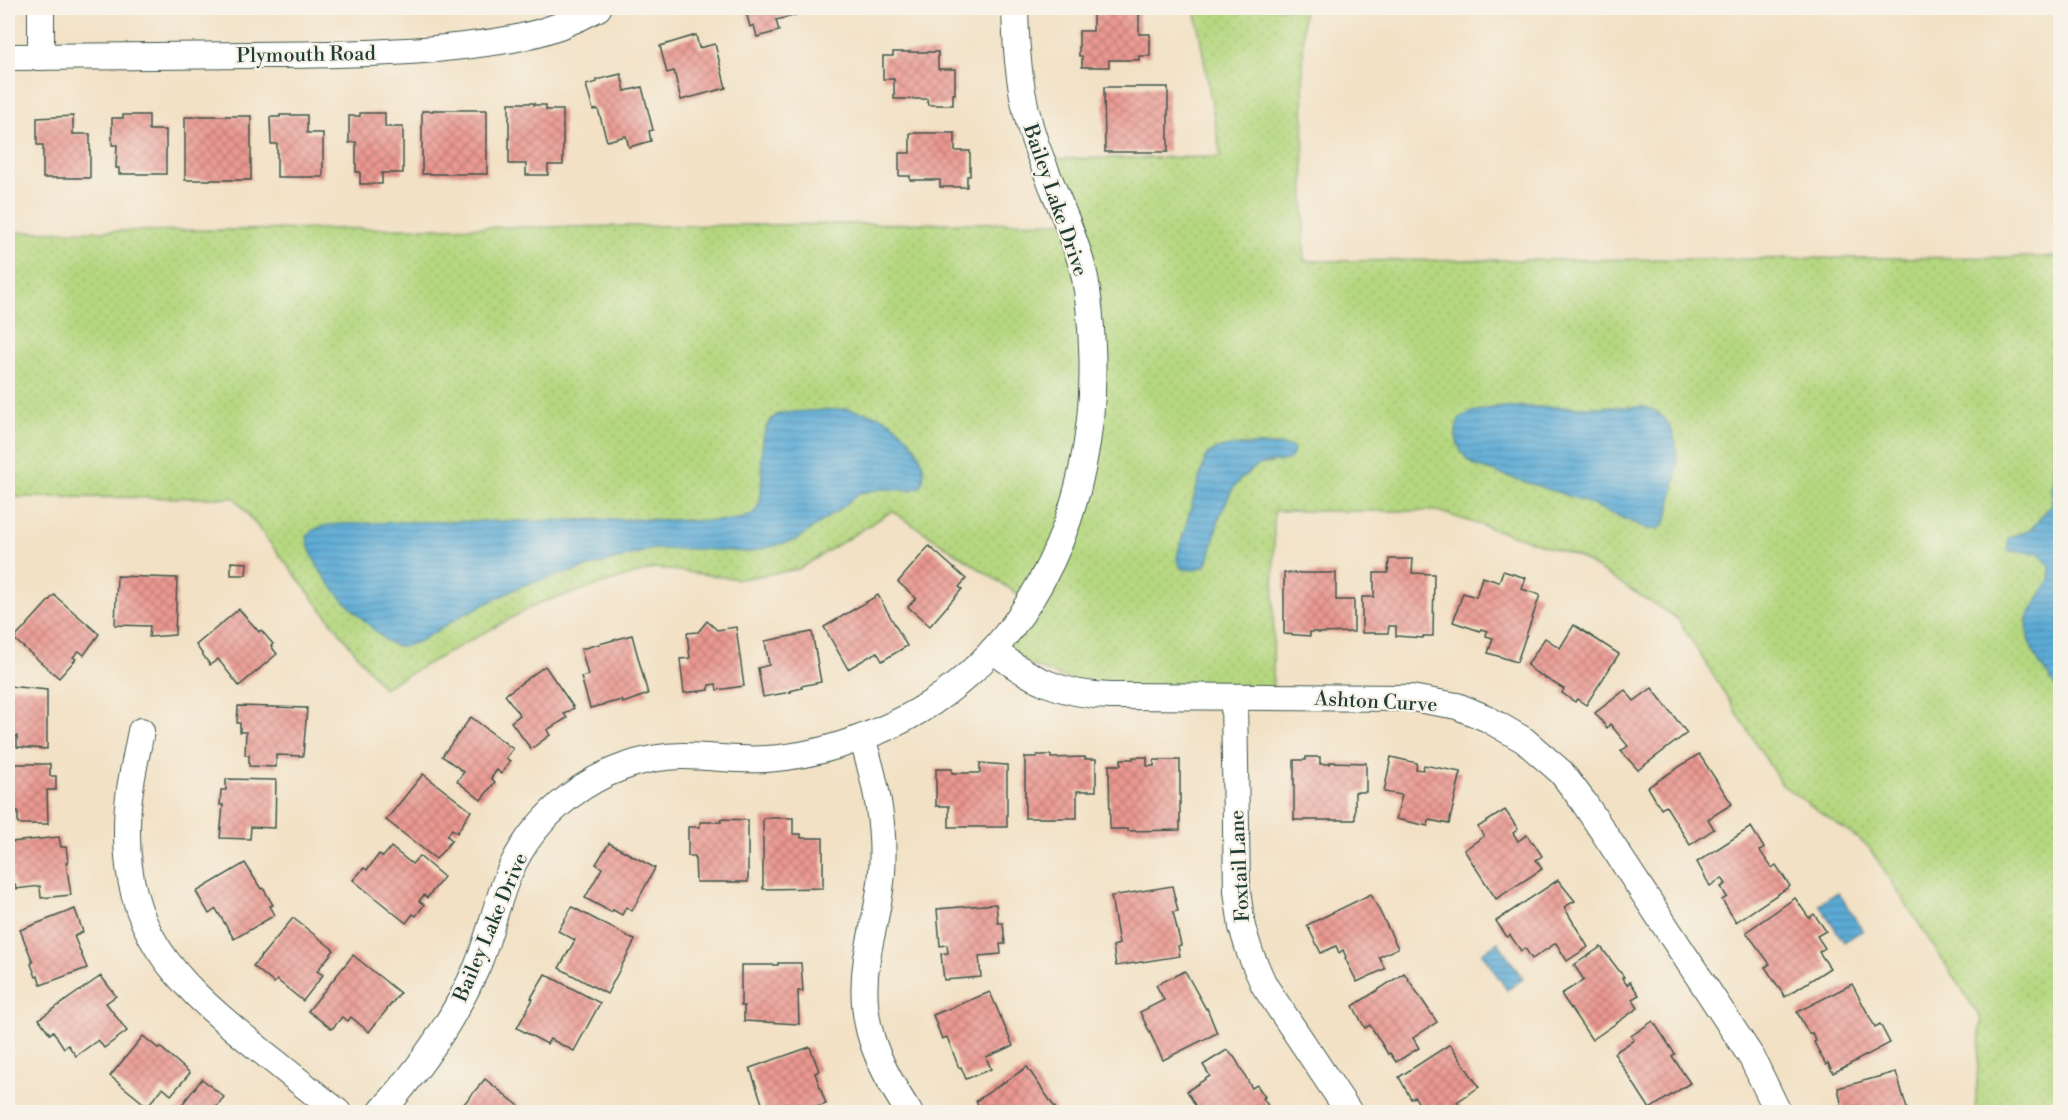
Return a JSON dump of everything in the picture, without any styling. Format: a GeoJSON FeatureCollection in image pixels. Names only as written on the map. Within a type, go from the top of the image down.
{"type":"FeatureCollection","features":[{"type":"Feature","properties":{"kind":"street"},"geometry":{"type":"LineString","coordinates":[[41,8],[41,57]]}},
{"type":"Feature","properties":{"kind":"street","name":"Plymouth Road"},"geometry":{"type":"LineString","coordinates":[[8,57],[330,55],[415,51],[526,37],[572,22],[598,8]]}},
{"type":"Feature","properties":{"kind":"street","name":"Bailey Lake Drive"},"geometry":{"type":"LineString","coordinates":[[381,1113],[424,1059],[462,995],[484,949],[509,874],[521,851],[553,810],[569,797],[602,776],[621,768],[655,759],[684,756],[770,759],[811,753],[861,738],[902,721],[931,703],[993,650],[1016,624],[1030,602],[1056,551],[1073,506],[1090,427],[1093,385],[1091,326],[1085,281],[1068,222],[1041,159],[1027,117],[1016,51],[1016,8]]}},
{"type":"Feature","properties":{"kind":"street","name":"Ashton Curve"},"geometry":{"type":"LineString","coordinates":[[993,650],[1028,676],[1082,694],[1396,698],[1428,700],[1457,706],[1486,718],[1536,748],[1561,772],[1583,801],[1752,1058],[1778,1113]]}},
{"type":"Feature","properties":{"kind":"street","name":"Foxtail Lane"},"geometry":{"type":"LineString","coordinates":[[1234,697],[1237,891],[1242,927],[1250,953],[1264,984],[1348,1113]]}},
{"type":"Feature","properties":{"kind":"street"},"geometry":{"type":"LineString","coordinates":[[141,731],[128,801],[127,846],[135,898],[148,930],[170,968],[202,1002],[338,1113]]}},
{"type":"Feature","properties":{"kind":"street"},"geometry":{"type":"LineString","coordinates":[[861,738],[876,783],[883,837],[880,895],[865,976],[866,1012],[873,1047],[883,1070],[909,1113]]}},
{"type":"Feature","properties":{"kind":"green space"},"geometry":{"type":"Polygon","coordinates":[[[1195,8],[1303,8],[1304,261],[2060,257],[2060,1112],[1975,1112],[1981,1019],[1868,846],[1782,785],[1678,619],[1577,556],[1437,511],[1274,511],[1273,697],[1111,696],[993,650],[1030,602],[892,511],[799,569],[740,579],[655,568],[539,603],[383,688],[235,498],[8,497],[8,232],[1068,222],[1041,159],[1221,157],[1195,8]]]}},
{"type":"Feature","properties":{"kind":"water"},"geometry":{"type":"Polygon","coordinates":[[[2060,363],[2060,691],[2040,665],[2028,639],[2027,618],[2050,580],[2050,566],[2039,553],[2008,551],[2008,538],[2031,529],[2052,504],[2060,363]]]}},
{"type":"Feature","properties":{"kind":"water"},"geometry":{"type":"Polygon","coordinates":[[[1498,407],[1645,407],[1658,413],[1673,433],[1677,460],[1674,488],[1665,522],[1658,529],[1648,529],[1578,499],[1476,466],[1470,462],[1461,451],[1456,438],[1460,418],[1472,412],[1498,407]]]}},
{"type":"Feature","properties":{"kind":"water"},"geometry":{"type":"Polygon","coordinates":[[[847,409],[880,416],[892,423],[908,438],[915,447],[923,467],[920,487],[911,490],[882,489],[860,493],[796,540],[750,552],[653,549],[524,585],[459,617],[420,641],[406,646],[395,646],[386,641],[350,607],[317,566],[310,551],[307,536],[313,530],[327,525],[616,519],[714,521],[742,518],[751,515],[758,507],[761,495],[762,449],[764,434],[769,422],[784,413],[847,409]]]}},
{"type":"Feature","properties":{"kind":"water"},"geometry":{"type":"Polygon","coordinates":[[[1229,446],[1291,447],[1294,449],[1293,455],[1288,460],[1258,465],[1240,480],[1233,488],[1220,515],[1206,565],[1195,570],[1182,569],[1177,560],[1178,552],[1206,456],[1212,451],[1229,446]]]}},
{"type":"Feature","properties":{"kind":"water"},"geometry":{"type":"Polygon","coordinates":[[[1838,892],[1863,930],[1844,942],[1819,904],[1838,892]]]}},
{"type":"Feature","properties":{"kind":"water"},"geometry":{"type":"Polygon","coordinates":[[[1498,942],[1523,979],[1507,990],[1482,953],[1498,942]]]}},
{"type":"Feature","properties":{"kind":"building"},"geometry":{"type":"Polygon","coordinates":[[[745,8],[794,8],[796,15],[776,20],[779,31],[757,37],[754,25],[750,27],[745,8]]]}},
{"type":"Feature","properties":{"kind":"building"},"geometry":{"type":"Polygon","coordinates":[[[1139,13],[1139,34],[1150,34],[1150,56],[1139,56],[1139,60],[1109,60],[1109,67],[1082,67],[1082,56],[1079,56],[1079,31],[1093,31],[1093,14],[1139,13]]]}},
{"type":"Feature","properties":{"kind":"building"},"geometry":{"type":"Polygon","coordinates":[[[696,35],[699,48],[715,44],[726,88],[681,100],[674,71],[667,73],[660,46],[696,35]]]}},
{"type":"Feature","properties":{"kind":"building"},"geometry":{"type":"Polygon","coordinates":[[[893,52],[938,52],[938,69],[955,69],[953,105],[928,105],[927,99],[894,99],[894,79],[883,79],[883,56],[893,56],[893,52]]]}},
{"type":"Feature","properties":{"kind":"building"},"geometry":{"type":"Polygon","coordinates":[[[621,74],[625,91],[642,87],[653,130],[649,131],[651,141],[629,147],[626,136],[607,141],[598,109],[593,110],[586,85],[621,74]]]}},
{"type":"Feature","properties":{"kind":"building"},"geometry":{"type":"Polygon","coordinates":[[[1104,87],[1168,87],[1168,152],[1105,152],[1104,87]]]}},
{"type":"Feature","properties":{"kind":"building"},"geometry":{"type":"Polygon","coordinates":[[[509,103],[534,103],[534,105],[546,105],[546,110],[563,110],[563,165],[548,165],[548,175],[526,175],[526,164],[509,164],[509,103]]]}},
{"type":"Feature","properties":{"kind":"building"},"geometry":{"type":"Polygon","coordinates":[[[487,110],[487,174],[422,174],[422,111],[487,110]]]}},
{"type":"Feature","properties":{"kind":"building"},"geometry":{"type":"Polygon","coordinates":[[[360,113],[385,113],[385,127],[403,127],[403,173],[382,173],[382,184],[360,184],[360,172],[356,172],[356,142],[349,143],[349,116],[360,116],[360,113]]]}},
{"type":"Feature","properties":{"kind":"building"},"geometry":{"type":"Polygon","coordinates":[[[123,115],[149,115],[149,130],[166,130],[166,174],[119,174],[119,168],[116,168],[117,145],[112,145],[112,118],[123,118],[123,115]]]}},
{"type":"Feature","properties":{"kind":"building"},"geometry":{"type":"Polygon","coordinates":[[[280,115],[307,115],[307,133],[323,133],[323,177],[277,177],[277,144],[271,144],[270,117],[280,117],[280,115]]]}},
{"type":"Feature","properties":{"kind":"building"},"geometry":{"type":"Polygon","coordinates":[[[73,116],[73,134],[90,134],[90,178],[43,178],[43,145],[37,145],[37,118],[73,116]]]}},
{"type":"Feature","properties":{"kind":"building"},"geometry":{"type":"Polygon","coordinates":[[[251,116],[251,180],[185,180],[185,117],[251,116]]]}},
{"type":"Feature","properties":{"kind":"building"},"geometry":{"type":"Polygon","coordinates":[[[8,119],[13,119],[13,168],[8,168],[8,119]]]}},
{"type":"Feature","properties":{"kind":"building"},"geometry":{"type":"Polygon","coordinates":[[[910,133],[955,133],[955,151],[970,151],[970,176],[967,176],[967,187],[940,187],[940,180],[910,180],[910,176],[899,176],[899,153],[910,153],[910,133]]]}},
{"type":"Feature","properties":{"kind":"building"},"geometry":{"type":"Polygon","coordinates":[[[929,546],[966,579],[959,587],[962,589],[930,626],[908,607],[916,598],[898,582],[929,546]]]}},
{"type":"Feature","properties":{"kind":"building"},"geometry":{"type":"Polygon","coordinates":[[[1389,559],[1413,559],[1412,573],[1434,574],[1433,636],[1423,636],[1423,638],[1396,636],[1396,626],[1389,626],[1388,633],[1362,633],[1362,597],[1374,597],[1374,573],[1388,573],[1389,559]]]}},
{"type":"Feature","properties":{"kind":"building"},"geometry":{"type":"Polygon","coordinates":[[[231,562],[247,563],[246,575],[231,575],[231,562]]]}},
{"type":"Feature","properties":{"kind":"building"},"geometry":{"type":"Polygon","coordinates":[[[1503,571],[1526,578],[1522,589],[1540,595],[1517,662],[1488,653],[1493,638],[1486,636],[1487,631],[1453,622],[1463,593],[1476,597],[1482,577],[1499,582],[1503,571]]]}},
{"type":"Feature","properties":{"kind":"building"},"geometry":{"type":"Polygon","coordinates":[[[1284,573],[1336,573],[1336,600],[1354,600],[1354,632],[1310,632],[1310,636],[1284,634],[1284,573]]]}},
{"type":"Feature","properties":{"kind":"building"},"geometry":{"type":"Polygon","coordinates":[[[117,576],[177,578],[175,635],[149,637],[150,626],[115,625],[117,576]]]}},
{"type":"Feature","properties":{"kind":"building"},"geometry":{"type":"Polygon","coordinates":[[[54,595],[99,634],[84,655],[79,651],[73,657],[76,659],[59,678],[14,639],[54,595]]]}},
{"type":"Feature","properties":{"kind":"building"},"geometry":{"type":"Polygon","coordinates":[[[878,595],[907,646],[882,661],[877,652],[848,669],[824,627],[878,595]]]}},
{"type":"Feature","properties":{"kind":"building"},"geometry":{"type":"Polygon","coordinates":[[[239,609],[273,644],[271,646],[277,654],[239,686],[218,659],[210,665],[196,645],[239,609]]]}},
{"type":"Feature","properties":{"kind":"building"},"geometry":{"type":"Polygon","coordinates":[[[707,621],[717,630],[736,627],[744,686],[717,690],[716,684],[709,685],[709,690],[684,693],[680,659],[690,658],[687,633],[698,632],[707,621]]]}},
{"type":"Feature","properties":{"kind":"building"},"geometry":{"type":"Polygon","coordinates":[[[1574,625],[1619,654],[1586,705],[1577,699],[1575,702],[1562,693],[1564,689],[1527,665],[1545,638],[1560,648],[1574,625]]]}},
{"type":"Feature","properties":{"kind":"building"},"geometry":{"type":"Polygon","coordinates":[[[812,632],[821,682],[801,686],[802,688],[791,692],[763,697],[758,668],[769,665],[765,641],[812,632]]]}},
{"type":"Feature","properties":{"kind":"building"},"geometry":{"type":"Polygon","coordinates":[[[632,635],[648,694],[623,703],[622,700],[590,708],[581,677],[588,675],[581,649],[632,635]]]}},
{"type":"Feature","properties":{"kind":"building"},"geometry":{"type":"Polygon","coordinates":[[[545,666],[574,708],[564,714],[567,718],[547,730],[550,735],[531,749],[511,722],[520,715],[505,695],[545,666]]]}},
{"type":"Feature","properties":{"kind":"building"},"geometry":{"type":"Polygon","coordinates":[[[8,686],[47,690],[47,749],[17,747],[17,736],[8,736],[8,686]]]}},
{"type":"Feature","properties":{"kind":"building"},"geometry":{"type":"Polygon","coordinates":[[[1652,688],[1687,733],[1638,770],[1621,751],[1628,746],[1610,724],[1607,728],[1595,713],[1625,690],[1634,701],[1652,688]]]}},
{"type":"Feature","properties":{"kind":"building"},"geometry":{"type":"Polygon","coordinates":[[[238,706],[307,708],[303,756],[276,755],[276,767],[249,766],[249,755],[245,755],[246,732],[240,732],[240,723],[237,723],[238,706]]]}},
{"type":"Feature","properties":{"kind":"building"},"geometry":{"type":"Polygon","coordinates":[[[471,717],[513,749],[506,758],[510,761],[501,774],[497,770],[491,778],[495,782],[481,800],[457,781],[464,772],[442,756],[471,717]]]}},
{"type":"Feature","properties":{"kind":"building"},"geometry":{"type":"Polygon","coordinates":[[[1699,754],[1732,804],[1708,819],[1714,829],[1690,845],[1666,806],[1661,809],[1648,787],[1699,754]]]}},
{"type":"Feature","properties":{"kind":"building"},"geometry":{"type":"Polygon","coordinates":[[[1037,755],[1051,755],[1051,758],[1096,759],[1096,791],[1077,791],[1077,818],[1025,818],[1025,757],[1037,757],[1037,755]]]}},
{"type":"Feature","properties":{"kind":"building"},"geometry":{"type":"Polygon","coordinates":[[[1133,757],[1147,757],[1147,766],[1154,766],[1154,760],[1180,760],[1180,830],[1110,829],[1109,765],[1121,765],[1121,759],[1133,759],[1133,757]]]}},
{"type":"Feature","properties":{"kind":"building"},"geometry":{"type":"Polygon","coordinates":[[[1306,757],[1320,757],[1320,764],[1366,763],[1366,792],[1355,792],[1355,820],[1294,820],[1294,760],[1306,760],[1306,757]]]}},
{"type":"Feature","properties":{"kind":"building"},"geometry":{"type":"Polygon","coordinates":[[[1391,757],[1417,763],[1416,769],[1423,770],[1424,765],[1461,772],[1449,824],[1429,820],[1428,826],[1396,819],[1402,795],[1384,792],[1391,757]]]}},
{"type":"Feature","properties":{"kind":"building"},"geometry":{"type":"Polygon","coordinates":[[[980,763],[1007,765],[1007,827],[949,827],[949,806],[936,806],[936,769],[952,769],[952,773],[980,773],[980,763]]]}},
{"type":"Feature","properties":{"kind":"building"},"geometry":{"type":"Polygon","coordinates":[[[8,764],[50,764],[50,776],[56,776],[56,790],[47,790],[48,824],[18,824],[18,812],[8,812],[8,764]]]}},
{"type":"Feature","properties":{"kind":"building"},"geometry":{"type":"Polygon","coordinates":[[[423,774],[471,811],[457,833],[452,829],[447,836],[452,840],[436,859],[386,820],[423,774]]]}},
{"type":"Feature","properties":{"kind":"building"},"geometry":{"type":"Polygon","coordinates":[[[226,779],[276,780],[275,828],[251,827],[250,839],[220,838],[223,805],[220,805],[221,790],[226,790],[226,779]]]}},
{"type":"Feature","properties":{"kind":"building"},"geometry":{"type":"Polygon","coordinates":[[[1505,810],[1518,829],[1513,833],[1518,841],[1527,835],[1542,856],[1536,860],[1542,869],[1496,899],[1464,850],[1484,836],[1478,827],[1505,810]]]}},
{"type":"Feature","properties":{"kind":"building"},"geometry":{"type":"Polygon","coordinates":[[[763,818],[793,818],[793,834],[801,834],[801,838],[823,838],[823,888],[763,889],[763,818]]]}},
{"type":"Feature","properties":{"kind":"building"},"geometry":{"type":"Polygon","coordinates":[[[721,819],[748,820],[748,882],[696,882],[695,856],[688,856],[688,827],[700,827],[700,822],[721,822],[721,819]]]}},
{"type":"Feature","properties":{"kind":"building"},"geometry":{"type":"Polygon","coordinates":[[[1751,827],[1764,848],[1760,851],[1772,868],[1776,865],[1790,886],[1736,922],[1722,900],[1727,897],[1721,887],[1726,884],[1722,878],[1710,886],[1697,862],[1751,827]]]}},
{"type":"Feature","properties":{"kind":"building"},"geometry":{"type":"Polygon","coordinates":[[[59,837],[61,847],[66,847],[71,895],[41,898],[40,886],[16,889],[13,884],[8,846],[11,846],[11,842],[59,837]]]}},
{"type":"Feature","properties":{"kind":"building"},"geometry":{"type":"Polygon","coordinates":[[[609,843],[655,868],[632,911],[626,907],[622,915],[613,910],[611,912],[585,898],[602,868],[596,864],[609,843]]]}},
{"type":"Feature","properties":{"kind":"building"},"geometry":{"type":"Polygon","coordinates":[[[391,847],[412,864],[419,856],[444,877],[427,898],[424,895],[419,901],[424,905],[416,916],[413,914],[406,923],[353,880],[364,868],[367,870],[379,854],[383,857],[391,847]]]}},
{"type":"Feature","properties":{"kind":"building"},"geometry":{"type":"Polygon","coordinates":[[[245,863],[273,905],[270,906],[275,915],[234,939],[216,909],[209,914],[196,892],[245,863]]]}},
{"type":"Feature","properties":{"kind":"building"},"geometry":{"type":"Polygon","coordinates":[[[1558,880],[1575,901],[1564,907],[1588,947],[1567,961],[1556,943],[1532,959],[1525,948],[1521,951],[1510,935],[1507,937],[1496,921],[1558,880]]]}},
{"type":"Feature","properties":{"kind":"building"},"geometry":{"type":"Polygon","coordinates":[[[1172,886],[1178,911],[1173,912],[1181,945],[1178,946],[1180,956],[1116,966],[1113,946],[1119,944],[1111,896],[1172,886]]]}},
{"type":"Feature","properties":{"kind":"building"},"geometry":{"type":"Polygon","coordinates":[[[1371,894],[1398,948],[1379,957],[1385,969],[1357,982],[1343,950],[1339,953],[1336,946],[1321,953],[1307,925],[1371,894]]]}},
{"type":"Feature","properties":{"kind":"building"},"geometry":{"type":"Polygon","coordinates":[[[1795,898],[1809,918],[1814,914],[1826,931],[1817,936],[1825,948],[1819,952],[1830,968],[1785,997],[1765,967],[1770,964],[1746,932],[1795,898]]]}},
{"type":"Feature","properties":{"kind":"building"},"geometry":{"type":"Polygon","coordinates":[[[996,904],[998,923],[1003,923],[1005,944],[1000,944],[1001,954],[979,956],[981,977],[944,980],[941,954],[948,953],[947,945],[940,946],[937,909],[996,904]]]}},
{"type":"Feature","properties":{"kind":"building"},"geometry":{"type":"Polygon","coordinates":[[[572,907],[635,940],[607,994],[559,968],[575,940],[558,931],[572,907]]]}},
{"type":"Feature","properties":{"kind":"building"},"geometry":{"type":"Polygon","coordinates":[[[75,909],[83,932],[74,936],[87,968],[41,985],[31,964],[33,962],[20,930],[75,909]]]}},
{"type":"Feature","properties":{"kind":"building"},"geometry":{"type":"Polygon","coordinates":[[[293,918],[334,950],[317,971],[323,975],[303,1001],[277,980],[274,983],[253,966],[293,918]]]}},
{"type":"Feature","properties":{"kind":"building"},"geometry":{"type":"Polygon","coordinates":[[[1601,947],[1624,977],[1622,978],[1627,985],[1630,982],[1639,995],[1632,999],[1638,1008],[1592,1040],[1561,994],[1584,980],[1574,965],[1601,947]]]}},
{"type":"Feature","properties":{"kind":"building"},"geometry":{"type":"Polygon","coordinates":[[[353,955],[400,993],[369,1032],[351,1017],[348,1021],[342,1017],[332,1029],[308,1011],[353,955]]]}},
{"type":"Feature","properties":{"kind":"building"},"geometry":{"type":"Polygon","coordinates":[[[778,963],[801,963],[803,991],[798,991],[799,1024],[744,1021],[744,1006],[741,1006],[741,965],[778,965],[778,963]]]}},
{"type":"Feature","properties":{"kind":"building"},"geometry":{"type":"Polygon","coordinates":[[[1185,971],[1207,1008],[1217,1033],[1163,1060],[1140,1012],[1164,1000],[1156,985],[1185,971]]]}},
{"type":"Feature","properties":{"kind":"building"},"geometry":{"type":"Polygon","coordinates":[[[1404,973],[1437,1022],[1413,1038],[1419,1048],[1396,1062],[1390,1053],[1388,1054],[1370,1025],[1365,1028],[1353,1006],[1404,973]]]}},
{"type":"Feature","properties":{"kind":"building"},"geometry":{"type":"Polygon","coordinates":[[[545,974],[600,1003],[574,1051],[550,1039],[547,1044],[517,1028],[545,974]]]}},
{"type":"Feature","properties":{"kind":"building"},"geometry":{"type":"Polygon","coordinates":[[[101,976],[116,996],[106,1003],[127,1031],[104,1048],[98,1040],[76,1056],[68,1045],[64,1048],[53,1031],[50,1034],[39,1019],[101,976]]]}},
{"type":"Feature","properties":{"kind":"building"},"geometry":{"type":"Polygon","coordinates":[[[1852,984],[1875,1027],[1880,1024],[1890,1043],[1833,1073],[1828,1063],[1826,1065],[1812,1033],[1809,1034],[1797,1012],[1852,984]]]}},
{"type":"Feature","properties":{"kind":"building"},"geometry":{"type":"Polygon","coordinates":[[[990,992],[1013,1046],[986,1057],[991,1069],[966,1079],[961,1067],[959,1068],[947,1037],[942,1039],[933,1015],[990,992]]]}},
{"type":"Feature","properties":{"kind":"building"},"geometry":{"type":"Polygon","coordinates":[[[1653,1021],[1675,1054],[1672,1056],[1690,1083],[1650,1109],[1614,1053],[1634,1040],[1631,1036],[1653,1021]]]}},
{"type":"Feature","properties":{"kind":"building"},"geometry":{"type":"Polygon","coordinates":[[[143,1036],[159,1049],[160,1047],[190,1073],[171,1095],[163,1088],[147,1106],[110,1076],[143,1036]]]}},
{"type":"Feature","properties":{"kind":"building"},"geometry":{"type":"Polygon","coordinates":[[[1450,1044],[1479,1087],[1457,1102],[1464,1112],[1423,1112],[1415,1097],[1411,1099],[1399,1077],[1450,1044]]]}},
{"type":"Feature","properties":{"kind":"building"},"geometry":{"type":"Polygon","coordinates":[[[810,1047],[819,1071],[815,1073],[826,1104],[802,1112],[794,1112],[793,1109],[782,1112],[765,1112],[750,1068],[810,1047]]]}},
{"type":"Feature","properties":{"kind":"building"},"geometry":{"type":"Polygon","coordinates":[[[1227,1050],[1235,1058],[1252,1088],[1257,1085],[1269,1107],[1260,1112],[1199,1112],[1187,1091],[1210,1076],[1203,1065],[1227,1050]]]}},
{"type":"Feature","properties":{"kind":"building"},"geometry":{"type":"Polygon","coordinates":[[[1027,1067],[1058,1112],[982,1112],[976,1101],[1027,1067]]]}},
{"type":"Feature","properties":{"kind":"building"},"geometry":{"type":"Polygon","coordinates":[[[1896,1072],[1908,1112],[1843,1112],[1838,1088],[1896,1072]]]}},
{"type":"Feature","properties":{"kind":"building"},"geometry":{"type":"Polygon","coordinates":[[[202,1079],[224,1097],[214,1110],[218,1112],[176,1112],[202,1079]]]}},
{"type":"Feature","properties":{"kind":"building"},"geometry":{"type":"Polygon","coordinates":[[[485,1079],[523,1109],[520,1112],[457,1112],[485,1079]]]}}]}
